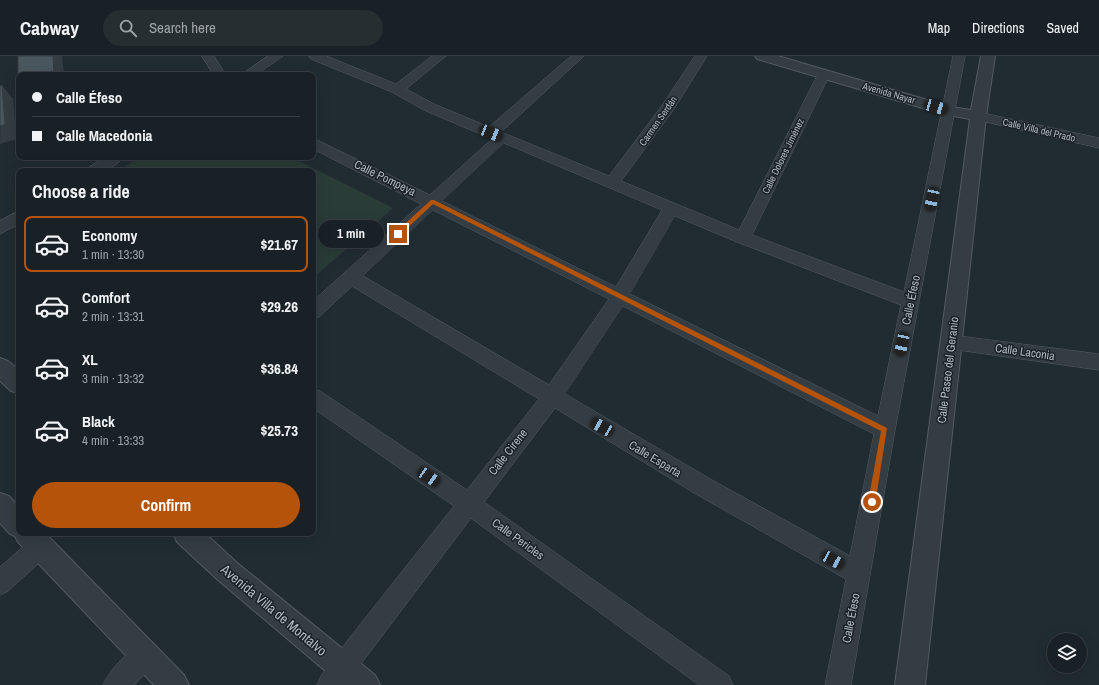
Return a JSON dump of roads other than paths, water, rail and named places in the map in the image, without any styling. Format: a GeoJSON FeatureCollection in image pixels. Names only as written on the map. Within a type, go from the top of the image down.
{"type":"FeatureCollection","features":[{"type":"Feature","properties":{"kind":"street"},"geometry":{"type":"LineString","coordinates":[[208,56],[218,72]]}},
{"type":"Feature","properties":{"kind":"street"},"geometry":{"type":"LineString","coordinates":[[251,72],[277,56]]}},
{"type":"Feature","properties":{"kind":"street"},"geometry":{"type":"LineString","coordinates":[[315,56],[397,89],[429,107],[671,209],[911,302]]}},
{"type":"Feature","properties":{"kind":"street"},"geometry":{"type":"LineString","coordinates":[[397,89],[440,56]]}},
{"type":"Feature","properties":{"kind":"street"},"geometry":{"type":"LineString","coordinates":[[316,309],[432,201],[578,56]]}},
{"type":"Feature","properties":{"kind":"street","name":"Carmen Serdán"},"geometry":{"type":"LineString","coordinates":[[612,184],[667,109],[701,56]]}},
{"type":"Feature","properties":{"kind":"street","name":"Avenida Nayar"},"geometry":{"type":"LineString","coordinates":[[762,56],[824,74],[950,105]]}},
{"type":"Feature","properties":{"kind":"street","name":"Avenida Nayar"},"geometry":{"type":"LineString","coordinates":[[805,56],[950,105],[978,116]]}},
{"type":"Feature","properties":{"kind":"street","name":"Calle Éfeso"},"geometry":{"type":"LineString","coordinates":[[838,685],[885,430],[959,56]]}},
{"type":"Feature","properties":{"kind":"street","name":"Calle Paseo del Geranio"},"geometry":{"type":"LineString","coordinates":[[910,685],[978,116],[988,56]]}},
{"type":"Feature","properties":{"kind":"street","name":"Calle Dolores Jiménez"},"geometry":{"type":"LineString","coordinates":[[743,238],[824,74]]}},
{"type":"Feature","properties":{"kind":"street","name":"Calle Villa del Prado"},"geometry":{"type":"LineString","coordinates":[[978,116],[1099,144]]}},
{"type":"Feature","properties":{"kind":"street","name":"Calle Pompeya"},"geometry":{"type":"LineString","coordinates":[[316,144],[432,201],[620,298],[885,430]]}},
{"type":"Feature","properties":{"kind":"street"},"geometry":{"type":"LineString","coordinates":[[98,168],[111,160]]}},
{"type":"Feature","properties":{"kind":"street","name":"Calle Cirene"},"geometry":{"type":"LineString","coordinates":[[336,676],[468,503],[552,397],[620,298],[671,209]]}},
{"type":"Feature","properties":{"kind":"street"},"geometry":{"type":"LineString","coordinates":[[0,228],[16,219]]}},
{"type":"Feature","properties":{"kind":"street","name":"Calle Esparta"},"geometry":{"type":"LineString","coordinates":[[351,277],[704,487],[859,574]]}},
{"type":"Feature","properties":{"kind":"street","name":"Calle Laconia"},"geometry":{"type":"LineString","coordinates":[[951,342],[1099,362]]}},
{"type":"Feature","properties":{"kind":"street"},"geometry":{"type":"LineString","coordinates":[[0,367],[16,381]]}},
{"type":"Feature","properties":{"kind":"street","name":"Calle Pericles"},"geometry":{"type":"LineString","coordinates":[[316,399],[468,503],[720,685]]}},
{"type":"Feature","properties":{"kind":"street"},"geometry":{"type":"LineString","coordinates":[[0,505],[16,522]]}},
{"type":"Feature","properties":{"kind":"street","name":"Avenida Villa de Montalvo"},"geometry":{"type":"LineString","coordinates":[[189,536],[336,676],[365,685]]}},
{"type":"Feature","properties":{"kind":"street"},"geometry":{"type":"LineString","coordinates":[[0,583],[34,540],[174,685]]}},
{"type":"Feature","properties":{"kind":"street"},"geometry":{"type":"LineString","coordinates":[[116,685],[145,655]]}}]}
